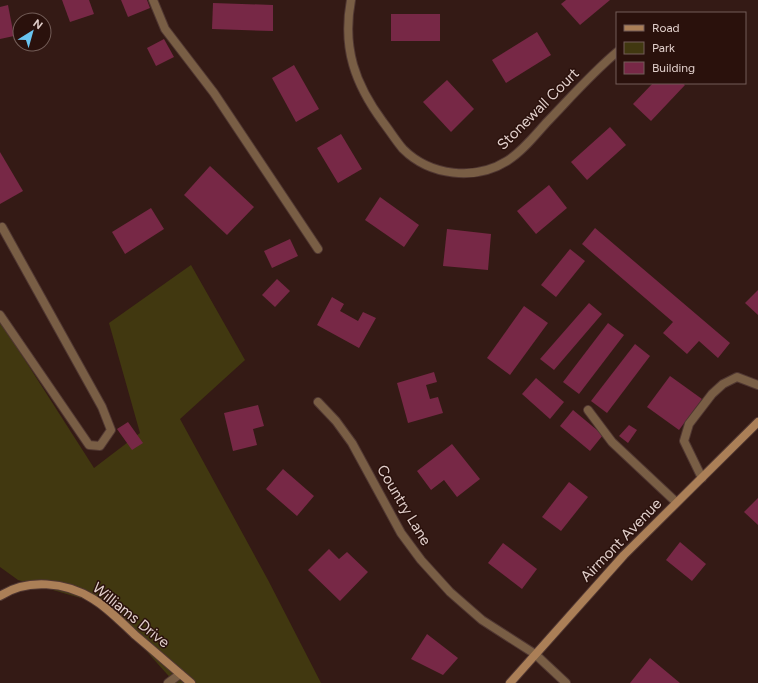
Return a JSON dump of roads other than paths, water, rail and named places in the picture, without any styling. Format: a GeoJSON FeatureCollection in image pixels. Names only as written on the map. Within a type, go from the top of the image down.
{"type":"FeatureCollection","features":[{"type":"Feature","properties":{"kind":"street"},"geometry":{"type":"LineString","coordinates":[[153,0],[165,29],[214,93],[318,249]]}},
{"type":"Feature","properties":{"kind":"street","name":"Stonewall Court"},"geometry":{"type":"LineString","coordinates":[[351,0],[348,16],[348,41],[352,63],[360,85],[371,104],[403,149],[418,161],[433,168],[452,173],[470,173],[488,170],[507,161],[522,149],[595,71],[616,53]]}},
{"type":"Feature","properties":{"kind":"street"},"geometry":{"type":"LineString","coordinates":[[0,228],[2,227],[102,407],[111,430],[100,446],[90,445],[0,315]]}},
{"type":"Feature","properties":{"kind":"street"},"geometry":{"type":"LineString","coordinates":[[702,478],[684,441],[689,424],[723,384],[737,377],[758,385]]}},
{"type":"Feature","properties":{"kind":"street","name":"Country Lane"},"geometry":{"type":"LineString","coordinates":[[318,402],[336,421],[352,443],[401,533],[421,560],[450,592],[482,620],[535,654],[566,683]]}},
{"type":"Feature","properties":{"kind":"street"},"geometry":{"type":"LineString","coordinates":[[588,410],[612,442],[676,502]]}},
{"type":"Feature","properties":{"kind":"street","name":"Airmont Avenue"},"geometry":{"type":"LineString","coordinates":[[510,683],[624,555],[758,422]]}},
{"type":"Feature","properties":{"kind":"street","name":"Williams Drive"},"geometry":{"type":"LineString","coordinates":[[0,596],[21,587],[38,584],[58,585],[74,589],[94,599],[191,683]]}},
{"type":"Feature","properties":{"kind":"street"},"geometry":{"type":"LineString","coordinates":[[168,683],[180,674]]}}]}
